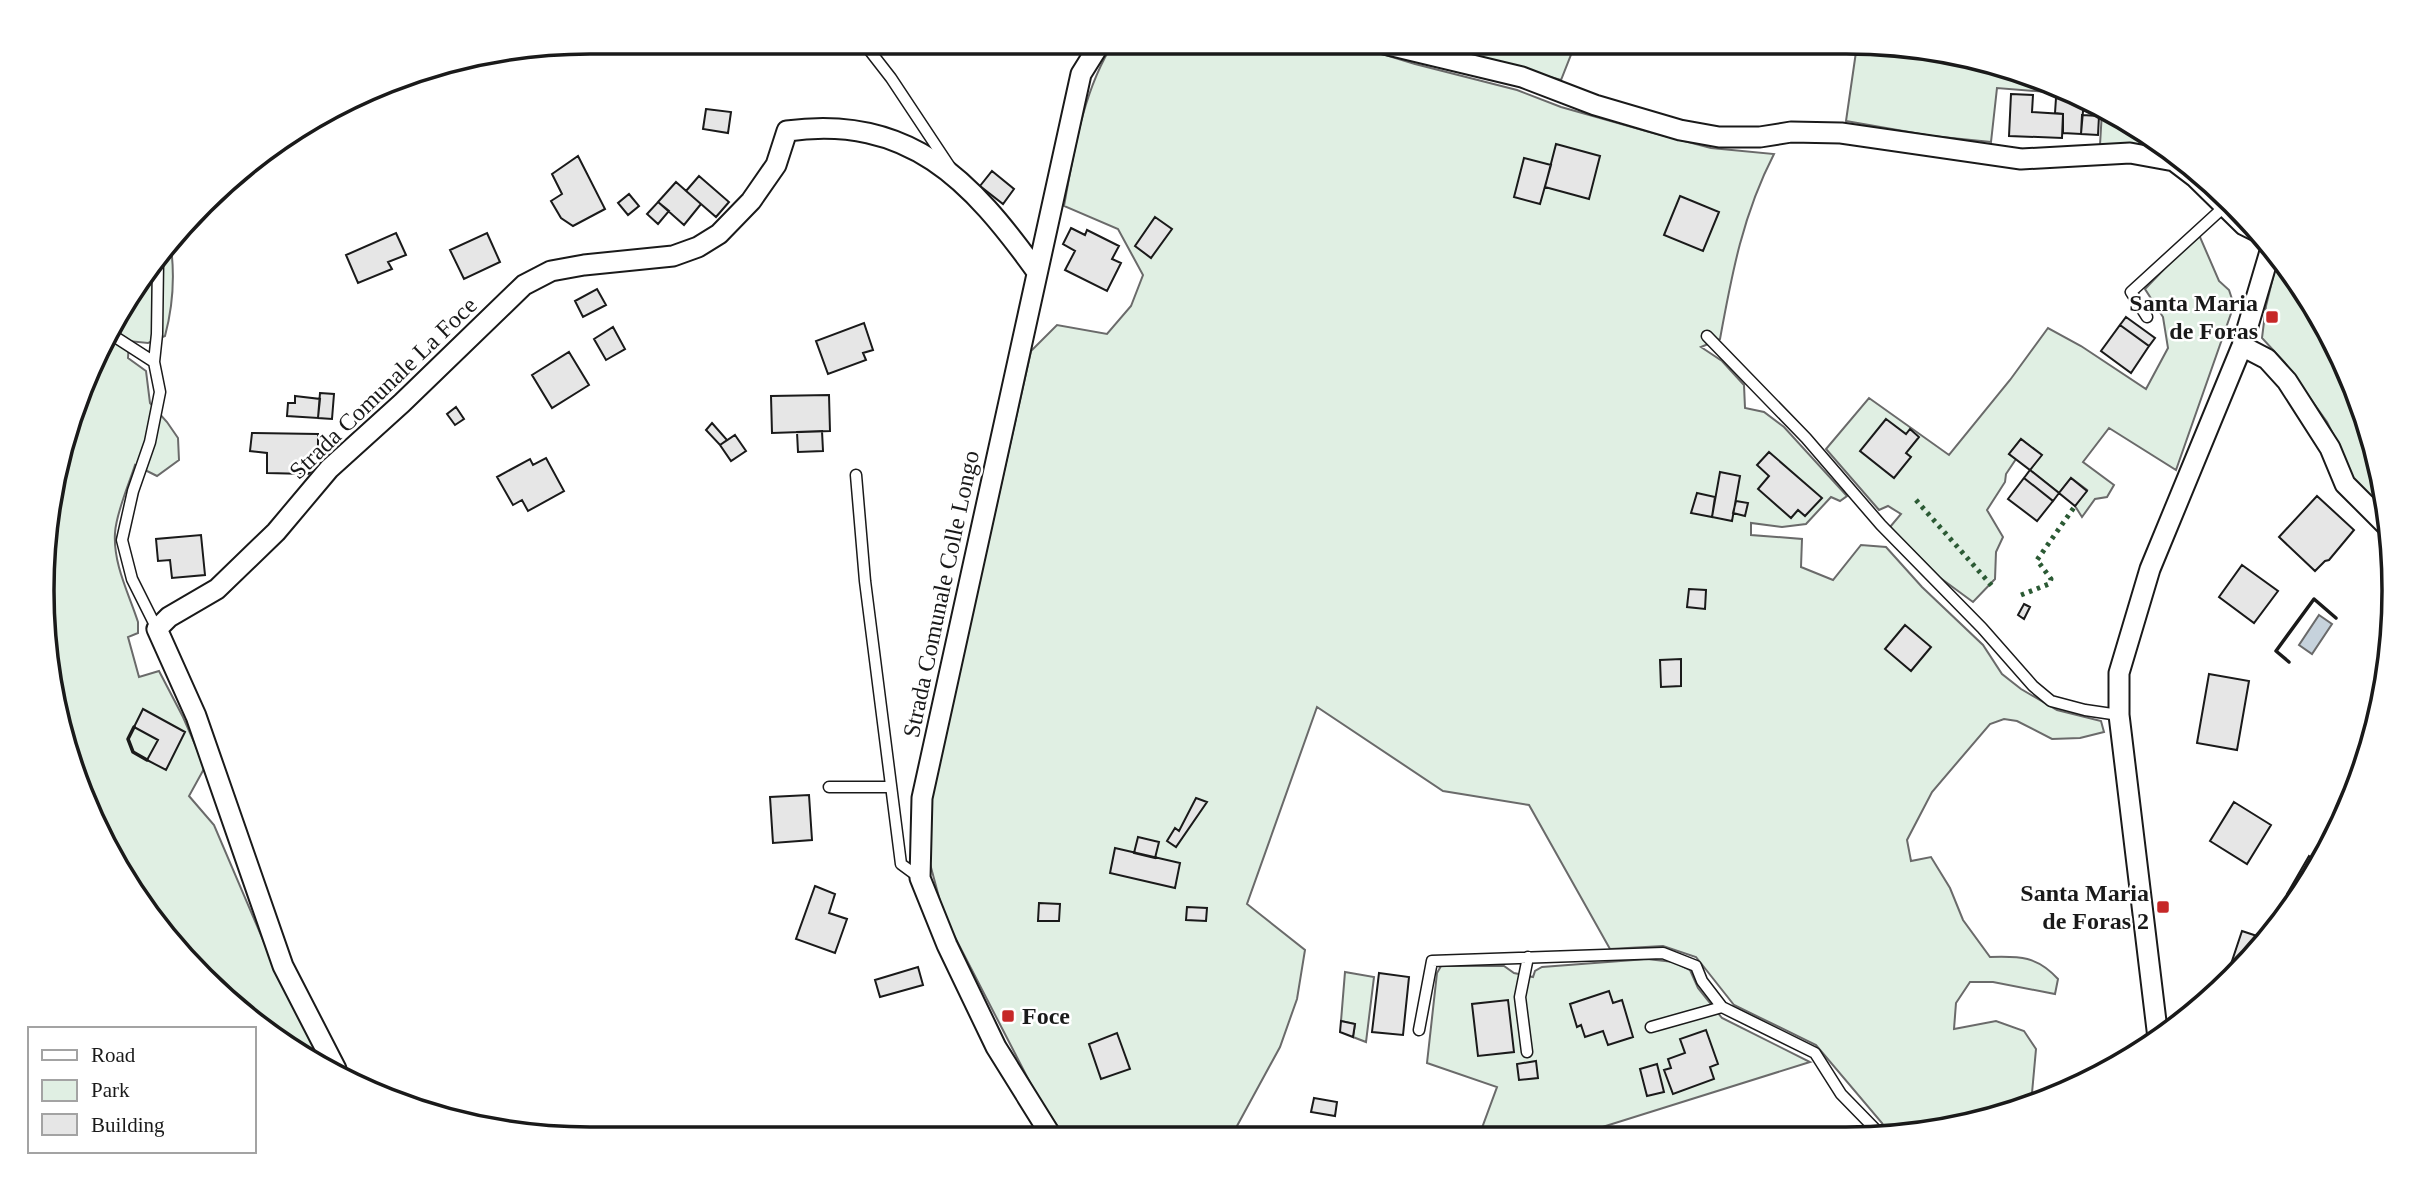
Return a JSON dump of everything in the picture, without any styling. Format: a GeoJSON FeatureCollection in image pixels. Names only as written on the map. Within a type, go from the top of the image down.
{"type":"FeatureCollection","features":[{"type":"Feature","properties":{"kind":"street","name":"Strada Comunale Colle Longo"},"geometry":{"type":"LineString","coordinates":[[1046,1127],[996,1047],[947,946],[920,878],[922,798],[1081,74],[1094,54]]}},
{"type":"Feature","properties":{"kind":"street"},"geometry":{"type":"LineString","coordinates":[[1426,54],[1522,77],[1595,105],[1680,130],[1719,137],[1760,137],[1791,132],[1841,133],[2021,159],[2130,153],[2163,159]]}},
{"type":"Feature","properties":{"kind":"street","name":"Strada Comunale La Foce"},"geometry":{"type":"LineString","coordinates":[[157,629],[169,617],[217,589],[276,532],[329,469],[524,285],[551,271],[673,256],[698,247],[719,233],[751,201],[776,164],[788,131],[819,127],[870,133],[910,147],[933,160],[972,191],[1037,272]]}},
{"type":"Feature","properties":{"kind":"street"},"geometry":{"type":"LineString","coordinates":[[2157,1027],[2119,715],[2119,673],[2150,569],[2242,345],[2268,260]]}},
{"type":"Feature","properties":{"kind":"street"},"geometry":{"type":"LineString","coordinates":[[2242,345],[2267,359],[2287,381],[2330,447],[2344,484],[2376,515]]}},
{"type":"Feature","properties":{"kind":"street"},"geometry":{"type":"LineString","coordinates":[[157,629],[196,716],[284,966],[331,1060]]}},
{"type":"Feature","properties":{"kind":"lane"},"geometry":{"type":"LineString","coordinates":[[872,54],[928,131],[949,164],[951,175]]}},
{"type":"Feature","properties":{"kind":"lane"},"geometry":{"type":"LineString","coordinates":[[2147,317],[2130,292],[2222,208]]}},
{"type":"Feature","properties":{"kind":"lane"},"geometry":{"type":"LineString","coordinates":[[157,629],[131,579],[122,540],[133,491],[150,442],[160,393],[153,362],[157,334],[158,274]]}},
{"type":"Feature","properties":{"kind":"lane"},"geometry":{"type":"LineString","coordinates":[[1707,336],[1806,438],[1881,525],[1982,628],[2033,686],[2051,701],[2119,715]]}},
{"type":"Feature","properties":{"kind":"lane"},"geometry":{"type":"LineString","coordinates":[[117,339],[153,362]]}},
{"type":"Feature","properties":{"kind":"lane"},"geometry":{"type":"LineString","coordinates":[[856,474],[865,581],[901,864],[920,878]]}},
{"type":"Feature","properties":{"kind":"lane"},"geometry":{"type":"LineString","coordinates":[[829,787],[890,787]]}},
{"type":"Feature","properties":{"kind":"lane"},"geometry":{"type":"LineString","coordinates":[[1419,1030],[1432,961],[1663,953],[1696,966],[1702,981],[1723,1007],[1815,1054],[1841,1094],[1872,1126]]}},
{"type":"Feature","properties":{"kind":"lane"},"geometry":{"type":"LineString","coordinates":[[1527,1052],[1520,997],[1528,957]]}},
{"type":"Feature","properties":{"kind":"lane"},"geometry":{"type":"LineString","coordinates":[[1651,1027],[1723,1007]]}},
{"type":"Feature","properties":{"kind":"green space"},"geometry":{"type":"Polygon","coordinates":[[[1107,54],[1382,54],[1517,90],[1561,107],[1711,148],[1774,154],[1746,222],[1720,339],[1701,347],[1722,361],[1744,385],[1745,408],[1764,412],[1784,427],[1847,496],[1840,501],[1831,497],[1806,524],[1782,527],[1751,523],[1751,535],[1802,539],[1801,567],[1833,580],[1861,545],[1886,547],[1922,587],[1983,645],[2002,674],[2021,689],[2057,710],[2101,721],[2104,732],[2080,738],[2052,739],[2017,721],[2004,719],[1990,724],[1932,792],[1907,840],[1911,861],[1931,857],[1950,888],[1963,920],[1990,957],[2027,959],[2043,966],[2058,979],[2055,994],[1993,982],[1970,982],[1956,1003],[1954,1029],[1996,1021],[2024,1031],[2036,1049],[2032,1093],[1950,1116],[1883,1126],[1816,1045],[1734,1005],[1696,957],[1663,946],[1610,949],[1529,805],[1443,791],[1317,707],[1247,904],[1305,950],[1297,999],[1280,1047],[1236,1127],[1058,1127],[1038,1098],[944,916],[929,860],[930,802],[1031,351],[1057,325],[1107,334],[1131,306],[1143,275],[1118,229],[1064,206],[1087,100],[1107,54]]]}},
{"type":"Feature","properties":{"kind":"green space"},"geometry":{"type":"Polygon","coordinates":[[[1467,54],[1571,54],[1561,80],[1467,54]]]}},
{"type":"Feature","properties":{"kind":"green space"},"geometry":{"type":"Polygon","coordinates":[[[1856,54],[1881,55],[1950,65],[2041,91],[1997,88],[1991,142],[1932,136],[1846,121],[1856,54]]]}},
{"type":"Feature","properties":{"kind":"green space"},"geometry":{"type":"Polygon","coordinates":[[[2101,120],[2145,147],[2100,145],[2101,120]]]}},
{"type":"Feature","properties":{"kind":"green space"},"geometry":{"type":"Polygon","coordinates":[[[2196,236],[2200,237],[2219,281],[2229,290],[2234,305],[2176,470],[2109,428],[2083,462],[2114,485],[2107,497],[2095,499],[2082,517],[2075,506],[2087,490],[2071,478],[2059,493],[2030,470],[2041,455],[2021,439],[2009,454],[2016,459],[1987,510],[2003,537],[1996,552],[1995,579],[1973,602],[1939,577],[1890,527],[1901,514],[1888,506],[1879,510],[1826,449],[1869,398],[1949,455],[2048,328],[2081,346],[2146,389],[2168,348],[2163,317],[2145,289],[2196,236]]]}},
{"type":"Feature","properties":{"kind":"green space"},"geometry":{"type":"Polygon","coordinates":[[[172,256],[172,292],[165,336],[148,343],[129,341],[128,358],[146,371],[150,403],[178,438],[179,460],[157,476],[135,465],[116,525],[116,556],[138,622],[138,633],[128,637],[139,677],[159,671],[183,717],[205,767],[189,796],[214,825],[275,968],[317,1052],[264,1016],[211,970],[165,917],[145,888],[126,859],[95,796],[73,729],[59,660],[55,626],[55,555],[73,452],[95,385],[110,353],[126,322],[172,256]]]}},
{"type":"Feature","properties":{"kind":"green space"},"geometry":{"type":"Polygon","coordinates":[[[2275,270],[2310,322],[2341,385],[2363,452],[2373,500],[2353,480],[2327,422],[2285,363],[2262,338],[2275,270]]]}},
{"type":"Feature","properties":{"kind":"green space"},"geometry":{"type":"Polygon","coordinates":[[[1647,959],[1674,962],[1690,970],[1698,988],[1722,1018],[1810,1062],[1603,1127],[1482,1127],[1497,1087],[1427,1063],[1437,973],[1441,966],[1504,966],[1514,973],[1533,977],[1535,971],[1542,967],[1647,959]]]}},
{"type":"Feature","properties":{"kind":"green space"},"geometry":{"type":"Polygon","coordinates":[[[1345,972],[1374,977],[1366,1042],[1353,1037],[1355,1024],[1341,1021],[1345,972]]]}},
{"type":"Feature","properties":{"kind":"shaded area"},"geometry":{"type":"Polygon","coordinates":[[[2319,615],[2332,624],[2312,654],[2299,645],[2319,615]]]}},
{"type":"Feature","properties":{"kind":"building"},"geometry":{"type":"Polygon","coordinates":[[[2011,94],[2033,95],[2032,112],[2063,114],[2062,138],[2009,136],[2011,94]]]}},
{"type":"Feature","properties":{"kind":"building"},"geometry":{"type":"Polygon","coordinates":[[[2056,98],[2083,110],[2081,134],[2063,133],[2063,114],[2055,113],[2056,98]]]}},
{"type":"Feature","properties":{"kind":"building"},"geometry":{"type":"Polygon","coordinates":[[[706,109],[731,112],[728,133],[703,129],[706,109]]]}},
{"type":"Feature","properties":{"kind":"building"},"geometry":{"type":"Polygon","coordinates":[[[2082,115],[2099,118],[2098,135],[2081,134],[2082,115]]]}},
{"type":"Feature","properties":{"kind":"building"},"geometry":{"type":"Polygon","coordinates":[[[1556,144],[1600,156],[1589,199],[1545,187],[1556,144]]]}},
{"type":"Feature","properties":{"kind":"building"},"geometry":{"type":"Polygon","coordinates":[[[578,156],[605,209],[573,226],[561,218],[551,201],[562,194],[552,174],[578,156]]]}},
{"type":"Feature","properties":{"kind":"building"},"geometry":{"type":"Polygon","coordinates":[[[1524,158],[1551,165],[1540,204],[1514,197],[1524,158]]]}},
{"type":"Feature","properties":{"kind":"building"},"geometry":{"type":"Polygon","coordinates":[[[992,171],[1014,189],[1003,204],[980,186],[992,171]]]}},
{"type":"Feature","properties":{"kind":"building"},"geometry":{"type":"Polygon","coordinates":[[[699,176],[729,202],[716,217],[686,191],[699,176]]]}},
{"type":"Feature","properties":{"kind":"building"},"geometry":{"type":"Polygon","coordinates":[[[676,182],[701,204],[684,225],[658,202],[676,182]]]}},
{"type":"Feature","properties":{"kind":"building"},"geometry":{"type":"Polygon","coordinates":[[[629,194],[639,206],[628,215],[618,203],[629,194]]]}},
{"type":"Feature","properties":{"kind":"building"},"geometry":{"type":"Polygon","coordinates":[[[1680,196],[1719,212],[1703,251],[1664,235],[1680,196]]]}},
{"type":"Feature","properties":{"kind":"building"},"geometry":{"type":"Polygon","coordinates":[[[658,202],[669,211],[658,224],[647,214],[658,202]]]}},
{"type":"Feature","properties":{"kind":"building"},"geometry":{"type":"Polygon","coordinates":[[[1155,217],[1172,229],[1151,258],[1135,246],[1155,217]]]}},
{"type":"Feature","properties":{"kind":"building"},"geometry":{"type":"Polygon","coordinates":[[[1071,228],[1085,235],[1087,230],[1119,246],[1112,259],[1121,263],[1107,291],[1065,270],[1075,251],[1063,244],[1071,228]]]}},
{"type":"Feature","properties":{"kind":"building"},"geometry":{"type":"Polygon","coordinates":[[[396,233],[406,255],[388,262],[392,269],[358,283],[346,255],[396,233]]]}},
{"type":"Feature","properties":{"kind":"building"},"geometry":{"type":"Polygon","coordinates":[[[487,233],[500,262],[464,279],[450,250],[487,233]]]}},
{"type":"Feature","properties":{"kind":"building"},"geometry":{"type":"Polygon","coordinates":[[[597,289],[606,305],[583,317],[575,301],[597,289]]]}},
{"type":"Feature","properties":{"kind":"building"},"geometry":{"type":"Polygon","coordinates":[[[2126,317],[2155,338],[2149,346],[2120,325],[2126,317]]]}},
{"type":"Feature","properties":{"kind":"building"},"geometry":{"type":"Polygon","coordinates":[[[864,323],[873,350],[863,353],[866,360],[828,374],[816,341],[864,323]]]}},
{"type":"Feature","properties":{"kind":"building"},"geometry":{"type":"Polygon","coordinates":[[[2120,325],[2149,346],[2131,373],[2101,351],[2120,325]]]}},
{"type":"Feature","properties":{"kind":"building"},"geometry":{"type":"Polygon","coordinates":[[[613,327],[625,349],[606,360],[594,339],[613,327]]]}},
{"type":"Feature","properties":{"kind":"building"},"geometry":{"type":"Polygon","coordinates":[[[569,352],[589,385],[552,408],[532,375],[569,352]]]}},
{"type":"Feature","properties":{"kind":"building"},"geometry":{"type":"Polygon","coordinates":[[[320,393],[334,394],[332,419],[318,418],[320,393]]]}},
{"type":"Feature","properties":{"kind":"building"},"geometry":{"type":"Polygon","coordinates":[[[829,395],[830,431],[772,433],[771,396],[829,395]]]}},
{"type":"Feature","properties":{"kind":"building"},"geometry":{"type":"Polygon","coordinates":[[[295,396],[320,399],[318,418],[287,416],[288,403],[295,403],[295,396]]]}},
{"type":"Feature","properties":{"kind":"building"},"geometry":{"type":"Polygon","coordinates":[[[456,407],[464,419],[455,425],[447,414],[456,407]]]}},
{"type":"Feature","properties":{"kind":"building"},"geometry":{"type":"Polygon","coordinates":[[[1886,419],[1906,434],[1910,429],[1919,437],[1906,453],[1911,457],[1894,478],[1860,451],[1886,419]]]}},
{"type":"Feature","properties":{"kind":"building"},"geometry":{"type":"Polygon","coordinates":[[[712,423],[727,440],[720,445],[706,430],[712,423]]]}},
{"type":"Feature","properties":{"kind":"building"},"geometry":{"type":"Polygon","coordinates":[[[822,431],[823,451],[798,452],[797,432],[822,431]]]}},
{"type":"Feature","properties":{"kind":"building"},"geometry":{"type":"Polygon","coordinates":[[[252,433],[318,434],[318,465],[308,474],[267,473],[267,453],[250,451],[252,433]]]}},
{"type":"Feature","properties":{"kind":"building"},"geometry":{"type":"Polygon","coordinates":[[[735,435],[746,451],[731,461],[720,445],[735,435]]]}},
{"type":"Feature","properties":{"kind":"building"},"geometry":{"type":"Polygon","coordinates":[[[2021,439],[2042,455],[2030,470],[2009,454],[2021,439]]]}},
{"type":"Feature","properties":{"kind":"building"},"geometry":{"type":"Polygon","coordinates":[[[1769,452],[1822,498],[1805,516],[1798,510],[1791,518],[1758,489],[1769,476],[1757,465],[1769,452]]]}},
{"type":"Feature","properties":{"kind":"building"},"geometry":{"type":"Polygon","coordinates":[[[546,458],[564,491],[528,511],[522,500],[513,505],[497,477],[530,459],[533,465],[546,458]]]}},
{"type":"Feature","properties":{"kind":"building"},"geometry":{"type":"Polygon","coordinates":[[[2030,470],[2059,493],[2053,501],[2024,478],[2030,470]]]}},
{"type":"Feature","properties":{"kind":"building"},"geometry":{"type":"Polygon","coordinates":[[[1720,472],[1740,476],[1732,521],[1712,517],[1720,472]]]}},
{"type":"Feature","properties":{"kind":"building"},"geometry":{"type":"Polygon","coordinates":[[[2024,478],[2053,501],[2037,521],[2008,499],[2024,478]]]}},
{"type":"Feature","properties":{"kind":"building"},"geometry":{"type":"Polygon","coordinates":[[[2071,478],[2087,491],[2075,506],[2059,493],[2071,478]]]}},
{"type":"Feature","properties":{"kind":"building"},"geometry":{"type":"Polygon","coordinates":[[[1697,493],[1715,497],[1712,517],[1691,513],[1697,493]]]}},
{"type":"Feature","properties":{"kind":"building"},"geometry":{"type":"Polygon","coordinates":[[[2317,496],[2354,530],[2329,560],[2315,571],[2279,537],[2317,496]]]}},
{"type":"Feature","properties":{"kind":"building"},"geometry":{"type":"Polygon","coordinates":[[[1736,501],[1748,503],[1745,516],[1733,513],[1736,501]]]}},
{"type":"Feature","properties":{"kind":"building"},"geometry":{"type":"Polygon","coordinates":[[[201,535],[205,575],[172,578],[170,560],[158,561],[156,539],[201,535]]]}},
{"type":"Feature","properties":{"kind":"building"},"geometry":{"type":"Polygon","coordinates":[[[2242,565],[2278,591],[2254,623],[2219,597],[2242,565]]]}},
{"type":"Feature","properties":{"kind":"building"},"geometry":{"type":"Polygon","coordinates":[[[1689,589],[1706,590],[1705,609],[1687,607],[1689,589]]]}},
{"type":"Feature","properties":{"kind":"building"},"geometry":{"type":"Polygon","coordinates":[[[2024,604],[2030,607],[2024,619],[2018,615],[2024,604]]]}},
{"type":"Feature","properties":{"kind":"building"},"geometry":{"type":"Polygon","coordinates":[[[1905,625],[1931,647],[1911,671],[1885,649],[1905,625]]]}},
{"type":"Feature","properties":{"kind":"building"},"geometry":{"type":"Polygon","coordinates":[[[1681,659],[1681,686],[1661,687],[1660,660],[1681,659]]]}},
{"type":"Feature","properties":{"kind":"building"},"geometry":{"type":"Polygon","coordinates":[[[2209,674],[2249,681],[2237,750],[2197,743],[2209,674]]]}},
{"type":"Feature","properties":{"kind":"building"},"geometry":{"type":"Polygon","coordinates":[[[143,709],[185,732],[166,770],[147,760],[158,740],[134,727],[143,709]]]}},
{"type":"Feature","properties":{"kind":"building"},"geometry":{"type":"Polygon","coordinates":[[[809,795],[812,840],[773,843],[770,797],[809,795]]]}},
{"type":"Feature","properties":{"kind":"building"},"geometry":{"type":"Polygon","coordinates":[[[1196,798],[1207,802],[1176,847],[1167,841],[1175,828],[1179,831],[1196,798]]]}},
{"type":"Feature","properties":{"kind":"building"},"geometry":{"type":"Polygon","coordinates":[[[2234,802],[2271,825],[2247,864],[2210,841],[2234,802]]]}},
{"type":"Feature","properties":{"kind":"building"},"geometry":{"type":"Polygon","coordinates":[[[1138,837],[1159,842],[1155,858],[1134,853],[1138,837]]]}},
{"type":"Feature","properties":{"kind":"building"},"geometry":{"type":"Polygon","coordinates":[[[1115,848],[1180,863],[1175,888],[1110,873],[1115,848]]]}},
{"type":"Feature","properties":{"kind":"building"},"geometry":{"type":"Polygon","coordinates":[[[2309,856],[2310,859],[2288,893],[2309,856]]]}},
{"type":"Feature","properties":{"kind":"building"},"geometry":{"type":"Polygon","coordinates":[[[815,886],[835,894],[829,913],[847,919],[835,953],[796,939],[815,886]]]}},
{"type":"Feature","properties":{"kind":"building"},"geometry":{"type":"Polygon","coordinates":[[[1039,903],[1060,904],[1059,921],[1038,921],[1039,903]]]}},
{"type":"Feature","properties":{"kind":"building"},"geometry":{"type":"Polygon","coordinates":[[[1187,907],[1207,908],[1206,921],[1186,920],[1187,907]]]}},
{"type":"Feature","properties":{"kind":"building"},"geometry":{"type":"Polygon","coordinates":[[[2242,931],[2256,936],[2249,944],[2231,963],[2242,931]]]}},
{"type":"Feature","properties":{"kind":"building"},"geometry":{"type":"Polygon","coordinates":[[[918,967],[923,985],[880,997],[875,980],[918,967]]]}},
{"type":"Feature","properties":{"kind":"building"},"geometry":{"type":"Polygon","coordinates":[[[1379,973],[1409,977],[1403,1035],[1372,1032],[1379,973]]]}},
{"type":"Feature","properties":{"kind":"building"},"geometry":{"type":"Polygon","coordinates":[[[1609,991],[1613,1003],[1622,1000],[1633,1037],[1608,1045],[1603,1031],[1585,1037],[1581,1025],[1577,1027],[1570,1004],[1609,991]]]}},
{"type":"Feature","properties":{"kind":"building"},"geometry":{"type":"Polygon","coordinates":[[[1508,1000],[1514,1052],[1478,1056],[1472,1004],[1508,1000]]]}},
{"type":"Feature","properties":{"kind":"building"},"geometry":{"type":"Polygon","coordinates":[[[1341,1021],[1355,1024],[1353,1037],[1340,1032],[1341,1021]]]}},
{"type":"Feature","properties":{"kind":"building"},"geometry":{"type":"Polygon","coordinates":[[[1706,1030],[1718,1064],[1710,1067],[1714,1079],[1673,1094],[1664,1070],[1671,1068],[1668,1059],[1685,1053],[1680,1039],[1706,1030]]]}},
{"type":"Feature","properties":{"kind":"building"},"geometry":{"type":"Polygon","coordinates":[[[1117,1033],[1130,1069],[1101,1079],[1089,1044],[1117,1033]]]}},
{"type":"Feature","properties":{"kind":"building"},"geometry":{"type":"Polygon","coordinates":[[[1536,1061],[1538,1078],[1519,1080],[1517,1064],[1536,1061]]]}},
{"type":"Feature","properties":{"kind":"building"},"geometry":{"type":"Polygon","coordinates":[[[1657,1064],[1664,1092],[1647,1096],[1640,1069],[1657,1064]]]}},
{"type":"Feature","properties":{"kind":"building"},"geometry":{"type":"Polygon","coordinates":[[[1314,1098],[1337,1102],[1335,1116],[1311,1112],[1314,1098]]]}},
{"type":"Feature","properties":{"kind":"hedge"},"geometry":{"type":"LineString","coordinates":[[1916,500],[1992,586]]}},
{"type":"Feature","properties":{"kind":"hedge"},"geometry":{"type":"LineString","coordinates":[[2021,595],[2049,584],[2051,579],[2037,560],[2075,506]]}},
{"type":"Feature","properties":{"kind":"wall"},"geometry":{"type":"LineString","coordinates":[[2289,662],[2276,651],[2314,599],[2336,618]]}},
{"type":"Feature","properties":{"kind":"wall"},"geometry":{"type":"LineString","coordinates":[[134,727],[128,739],[133,752],[147,760]]}},
{"type":"Feature","properties":{"kind":"place","name":"Santa Maria de Foras"},"geometry":{"type":"Point","coordinates":[2272,317]}},
{"type":"Feature","properties":{"kind":"place","name":"Santa Maria de Foras 2"},"geometry":{"type":"Point","coordinates":[2163,907]}},
{"type":"Feature","properties":{"kind":"place","name":"Foce"},"geometry":{"type":"Point","coordinates":[1008,1016]}}]}
